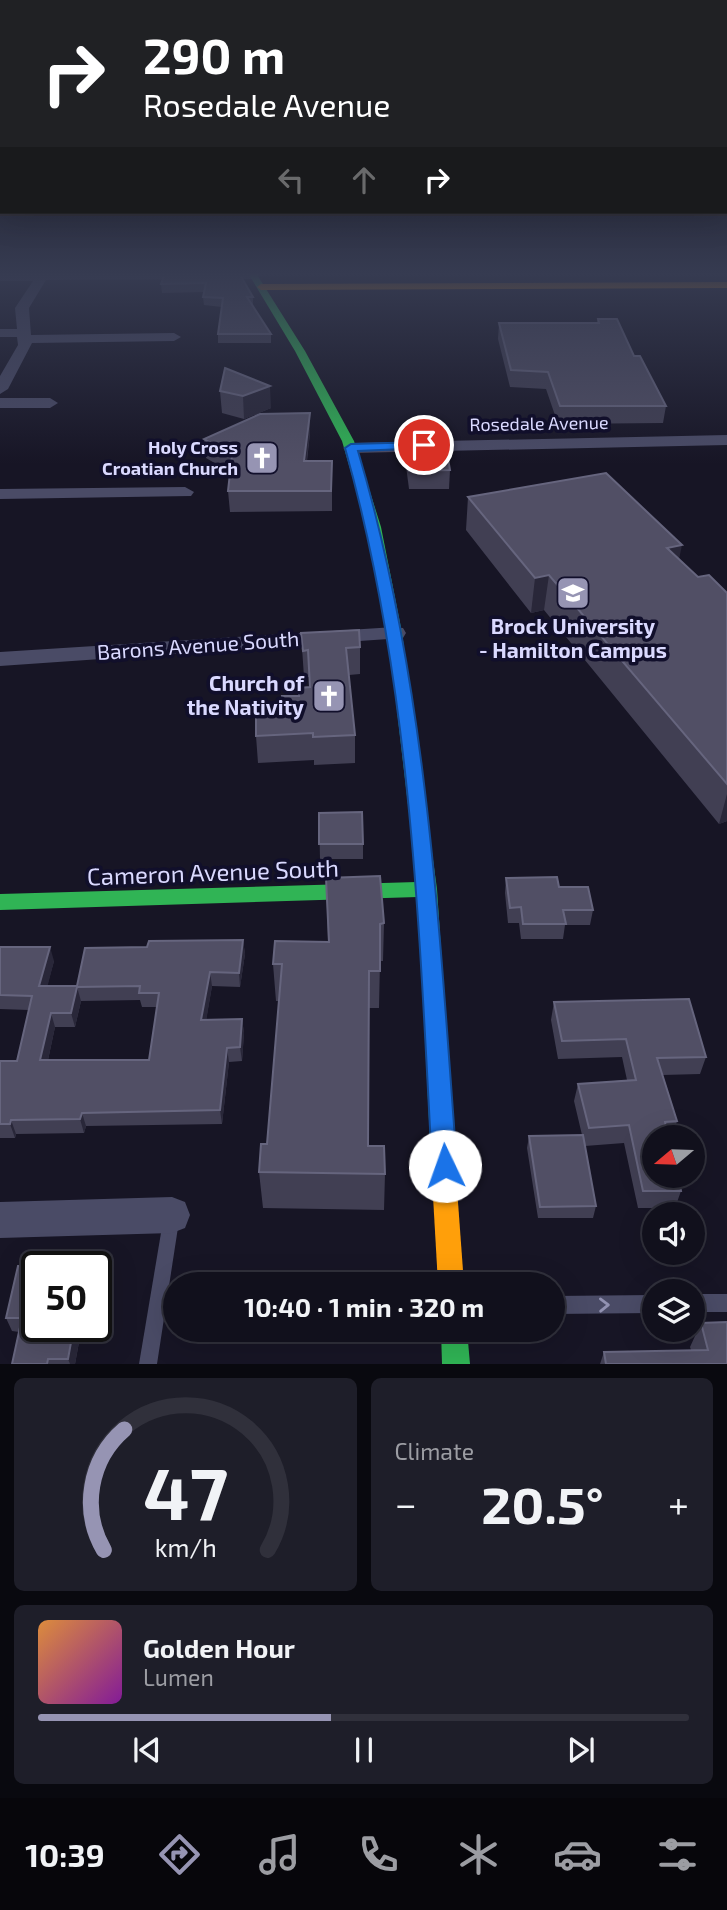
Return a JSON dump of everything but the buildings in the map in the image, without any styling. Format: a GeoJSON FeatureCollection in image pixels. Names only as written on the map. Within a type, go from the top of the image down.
{"type":"FeatureCollection","features":[{"type":"Feature","properties":{"kind":"main road"},"geometry":{"type":"LineString","coordinates":[[291,337],[351,448],[374,527],[395,633],[427,889],[450,1272]]}},
{"type":"Feature","properties":{"kind":"main road","name":"Cameron Avenue South"},"geometry":{"type":"LineString","coordinates":[[0,902],[427,889]]}},
{"type":"Feature","properties":{"kind":"main road"},"geometry":{"type":"LineString","coordinates":[[455,1342],[456,1364]]}},
{"type":"Feature","properties":{"kind":"street"},"geometry":{"type":"LineString","coordinates":[[0,388],[25,345],[24,337]]}},
{"type":"Feature","properties":{"kind":"street"},"geometry":{"type":"LineString","coordinates":[[73,337],[174,338]]}},
{"type":"Feature","properties":{"kind":"street"},"geometry":{"type":"LineString","coordinates":[[0,403],[50,403]]}},
{"type":"Feature","properties":{"kind":"street","name":"Rosedale Avenue"},"geometry":{"type":"LineString","coordinates":[[351,448],[727,440]]}},
{"type":"Feature","properties":{"kind":"street"},"geometry":{"type":"LineString","coordinates":[[0,494],[185,492]]}},
{"type":"Feature","properties":{"kind":"street","name":"Barons Avenue South"},"geometry":{"type":"LineString","coordinates":[[0,659],[395,633]]}},
{"type":"Feature","properties":{"kind":"street"},"geometry":{"type":"LineString","coordinates":[[0,1220],[172,1215]]}},
{"type":"Feature","properties":{"kind":"lane"},"geometry":{"type":"LineString","coordinates":[[148,1364],[172,1215]]}},
{"type":"Feature","properties":{"kind":"lane"},"geometry":{"type":"LineString","coordinates":[[705,1303],[727,1303]]}},
{"type":"Feature","properties":{"kind":"lane"},"geometry":{"type":"LineString","coordinates":[[565,1305],[642,1304]]}},
{"type":"Feature","properties":{"kind":"traffic: fast"},"geometry":{"type":"LineString","coordinates":[[291,337],[348,441],[374,527],[395,633],[427,889],[443,1161]]}},
{"type":"Feature","properties":{"kind":"traffic: fast"},"geometry":{"type":"LineString","coordinates":[[0,902],[427,889]]}},
{"type":"Feature","properties":{"kind":"traffic: fast"},"geometry":{"type":"LineString","coordinates":[[455,1342],[456,1364]]}},
{"type":"Feature","properties":{"kind":"traffic: slow"},"geometry":{"type":"LineString","coordinates":[[443,1161],[450,1272]]}},
{"type":"Feature","properties":{"kind":"place","name":"Holy Cross Croatian Church"},"geometry":{"type":"Point","coordinates":[262,458]}},
{"type":"Feature","properties":{"kind":"place","name":"Brock University - Hamilton Campus"},"geometry":{"type":"Point","coordinates":[573,593]}},
{"type":"Feature","properties":{"kind":"place","name":"Church of the Nativity"},"geometry":{"type":"Point","coordinates":[329,696]}},
{"type":"Feature","properties":{"kind":"route"},"geometry":{"type":"LineString","coordinates":[[424,445],[351,448],[374,527],[395,633],[424,856],[445,1166]]}}]}
